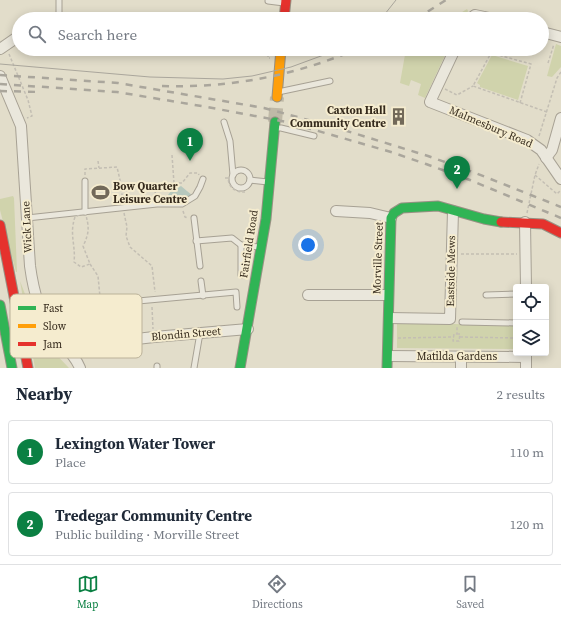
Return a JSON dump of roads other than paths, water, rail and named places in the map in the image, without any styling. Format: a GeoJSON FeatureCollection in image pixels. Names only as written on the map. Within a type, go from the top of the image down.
{"type":"FeatureCollection","features":[{"type":"Feature","properties":{"kind":"main road"},"geometry":{"type":"LineString","coordinates":[[285,12],[286,2]]}},
{"type":"Feature","properties":{"kind":"main road"},"geometry":{"type":"LineString","coordinates":[[277,94],[280,56]]}},
{"type":"Feature","properties":{"kind":"main road","name":"Fairfield Road"},"geometry":{"type":"LineString","coordinates":[[240,368],[266,219],[274,125]]}},
{"type":"Feature","properties":{"kind":"main road","name":"Morville Street"},"geometry":{"type":"LineString","coordinates":[[387,368],[391,218],[394,213],[402,208],[438,206],[484,219],[503,222],[526,219],[543,224],[561,233]]}},
{"type":"Feature","properties":{"kind":"main road"},"geometry":{"type":"LineString","coordinates":[[0,225],[14,294]]}},
{"type":"Feature","properties":{"kind":"main road"},"geometry":{"type":"LineString","coordinates":[[0,305],[10,358]]}},
{"type":"Feature","properties":{"kind":"main road"},"geometry":{"type":"LineString","coordinates":[[10,358],[12,368]]}},
{"type":"Feature","properties":{"kind":"main road"},"geometry":{"type":"LineString","coordinates":[[26,358],[28,368]]}},
{"type":"Feature","properties":{"kind":"street"},"geometry":{"type":"LineString","coordinates":[[4,50],[12,43]]}},
{"type":"Feature","properties":{"kind":"street","name":"Malmesbury Road"},"geometry":{"type":"LineString","coordinates":[[452,56],[430,102],[527,140],[541,150],[542,159],[561,179]]}},
{"type":"Feature","properties":{"kind":"street","name":"Wick Lane"},"geometry":{"type":"LineString","coordinates":[[0,76],[22,126],[30,266],[32,282],[36,294]]}},
{"type":"Feature","properties":{"kind":"street"},"geometry":{"type":"LineString","coordinates":[[542,159],[552,150],[561,118]]}},
{"type":"Feature","properties":{"kind":"street","name":"Eastside Mews"},"geometry":{"type":"LineString","coordinates":[[388,318],[450,319],[453,211]]}},
{"type":"Feature","properties":{"kind":"street"},"geometry":{"type":"LineString","coordinates":[[336,212],[370,213],[391,218]]}},
{"type":"Feature","properties":{"kind":"street"},"geometry":{"type":"LineString","coordinates":[[526,219],[526,284]]}},
{"type":"Feature","properties":{"kind":"street"},"geometry":{"type":"LineString","coordinates":[[308,295],[388,295]]}},
{"type":"Feature","properties":{"kind":"street","name":"Blondin Street"},"geometry":{"type":"LineString","coordinates":[[142,338],[248,329]]}},
{"type":"Feature","properties":{"kind":"street","name":"Matilda Gardens"},"geometry":{"type":"LineString","coordinates":[[388,356],[513,355]]}},
{"type":"Feature","properties":{"kind":"street"},"geometry":{"type":"LineString","coordinates":[[461,356],[461,368]]}},
{"type":"Feature","properties":{"kind":"street"},"geometry":{"type":"LineString","coordinates":[[526,356],[526,368]]}},
{"type":"Feature","properties":{"kind":"street","name":"Wick Lane"},"geometry":{"type":"LineString","coordinates":[[74,358],[80,368]]}},
{"type":"Feature","properties":{"kind":"lane"},"geometry":{"type":"LineString","coordinates":[[58,0],[59,12]]}},
{"type":"Feature","properties":{"kind":"lane"},"geometry":{"type":"LineString","coordinates":[[268,1],[286,2]]}},
{"type":"Feature","properties":{"kind":"lane"},"geometry":{"type":"LineString","coordinates":[[277,94],[330,81]]}},
{"type":"Feature","properties":{"kind":"lane"},"geometry":{"type":"LineString","coordinates":[[224,122],[230,141],[230,176],[233,184],[238,188],[246,187],[250,180],[248,174],[243,170],[237,171],[230,176]]}},
{"type":"Feature","properties":{"kind":"lane"},"geometry":{"type":"LineString","coordinates":[[274,125],[314,136]]}},
{"type":"Feature","properties":{"kind":"lane"},"geometry":{"type":"LineString","coordinates":[[27,218],[157,204],[182,204],[195,196],[203,179]]}},
{"type":"Feature","properties":{"kind":"lane"},"geometry":{"type":"LineString","coordinates":[[250,180],[269,182]]}},
{"type":"Feature","properties":{"kind":"lane"},"geometry":{"type":"LineString","coordinates":[[85,181],[85,212]]}},
{"type":"Feature","properties":{"kind":"lane"},"geometry":{"type":"LineString","coordinates":[[194,218],[200,266]]}},
{"type":"Feature","properties":{"kind":"lane"},"geometry":{"type":"LineString","coordinates":[[196,240],[232,238],[241,245],[261,248]]}},
{"type":"Feature","properties":{"kind":"lane"},"geometry":{"type":"LineString","coordinates":[[240,275],[241,245]]}},
{"type":"Feature","properties":{"kind":"lane"},"geometry":{"type":"LineString","coordinates":[[201,281],[203,296]]}},
{"type":"Feature","properties":{"kind":"lane"},"geometry":{"type":"LineString","coordinates":[[142,301],[236,292],[237,307]]}},
{"type":"Feature","properties":{"kind":"lane"},"geometry":{"type":"LineString","coordinates":[[486,295],[513,294]]}},
{"type":"Feature","properties":{"kind":"lane"},"geometry":{"type":"LineString","coordinates":[[459,322],[513,323]]}},
{"type":"Feature","properties":{"kind":"lane"},"geometry":{"type":"LineString","coordinates":[[194,368],[200,333]]}},
{"type":"Feature","properties":{"kind":"tunnel"},"geometry":{"type":"LineString","coordinates":[[275,122],[277,97]]}},
{"type":"Feature","properties":{"kind":"tram line"},"geometry":{"type":"LineString","coordinates":[[387,12],[396,0]]}},
{"type":"Feature","properties":{"kind":"tram line"},"geometry":{"type":"LineString","coordinates":[[0,64],[150,77],[223,79],[252,76],[291,67],[321,56]]}},
{"type":"Feature","properties":{"kind":"railway"},"geometry":{"type":"LineString","coordinates":[[427,12],[446,0]]}},
{"type":"Feature","properties":{"kind":"railway"},"geometry":{"type":"LineString","coordinates":[[162,86],[212,85],[261,78],[286,73],[338,56]]}},
{"type":"Feature","properties":{"kind":"railway"},"geometry":{"type":"LineString","coordinates":[[0,75],[118,83],[264,108],[334,127],[428,156],[561,207]]}},
{"type":"Feature","properties":{"kind":"railway"},"geometry":{"type":"LineString","coordinates":[[0,84],[117,92],[287,122],[391,152],[426,164],[470,180],[561,218]]}},
{"type":"Feature","properties":{"kind":"railway"},"geometry":{"type":"LineString","coordinates":[[0,91],[40,92]]}},
{"type":"Feature","properties":{"kind":"place","name":"Caxton Hall Community Centre"},"geometry":{"type":"Point","coordinates":[399,116]}},
{"type":"Feature","properties":{"kind":"place","name":"Lexington Water Tower"},"geometry":{"type":"Point","coordinates":[190,161]}},
{"type":"Feature","properties":{"kind":"place","name":"Tredegar Community Centre"},"geometry":{"type":"Point","coordinates":[457,189]}},
{"type":"Feature","properties":{"kind":"place","name":"Bow Quarter Leisure Centre"},"geometry":{"type":"Point","coordinates":[100,192]}}]}
